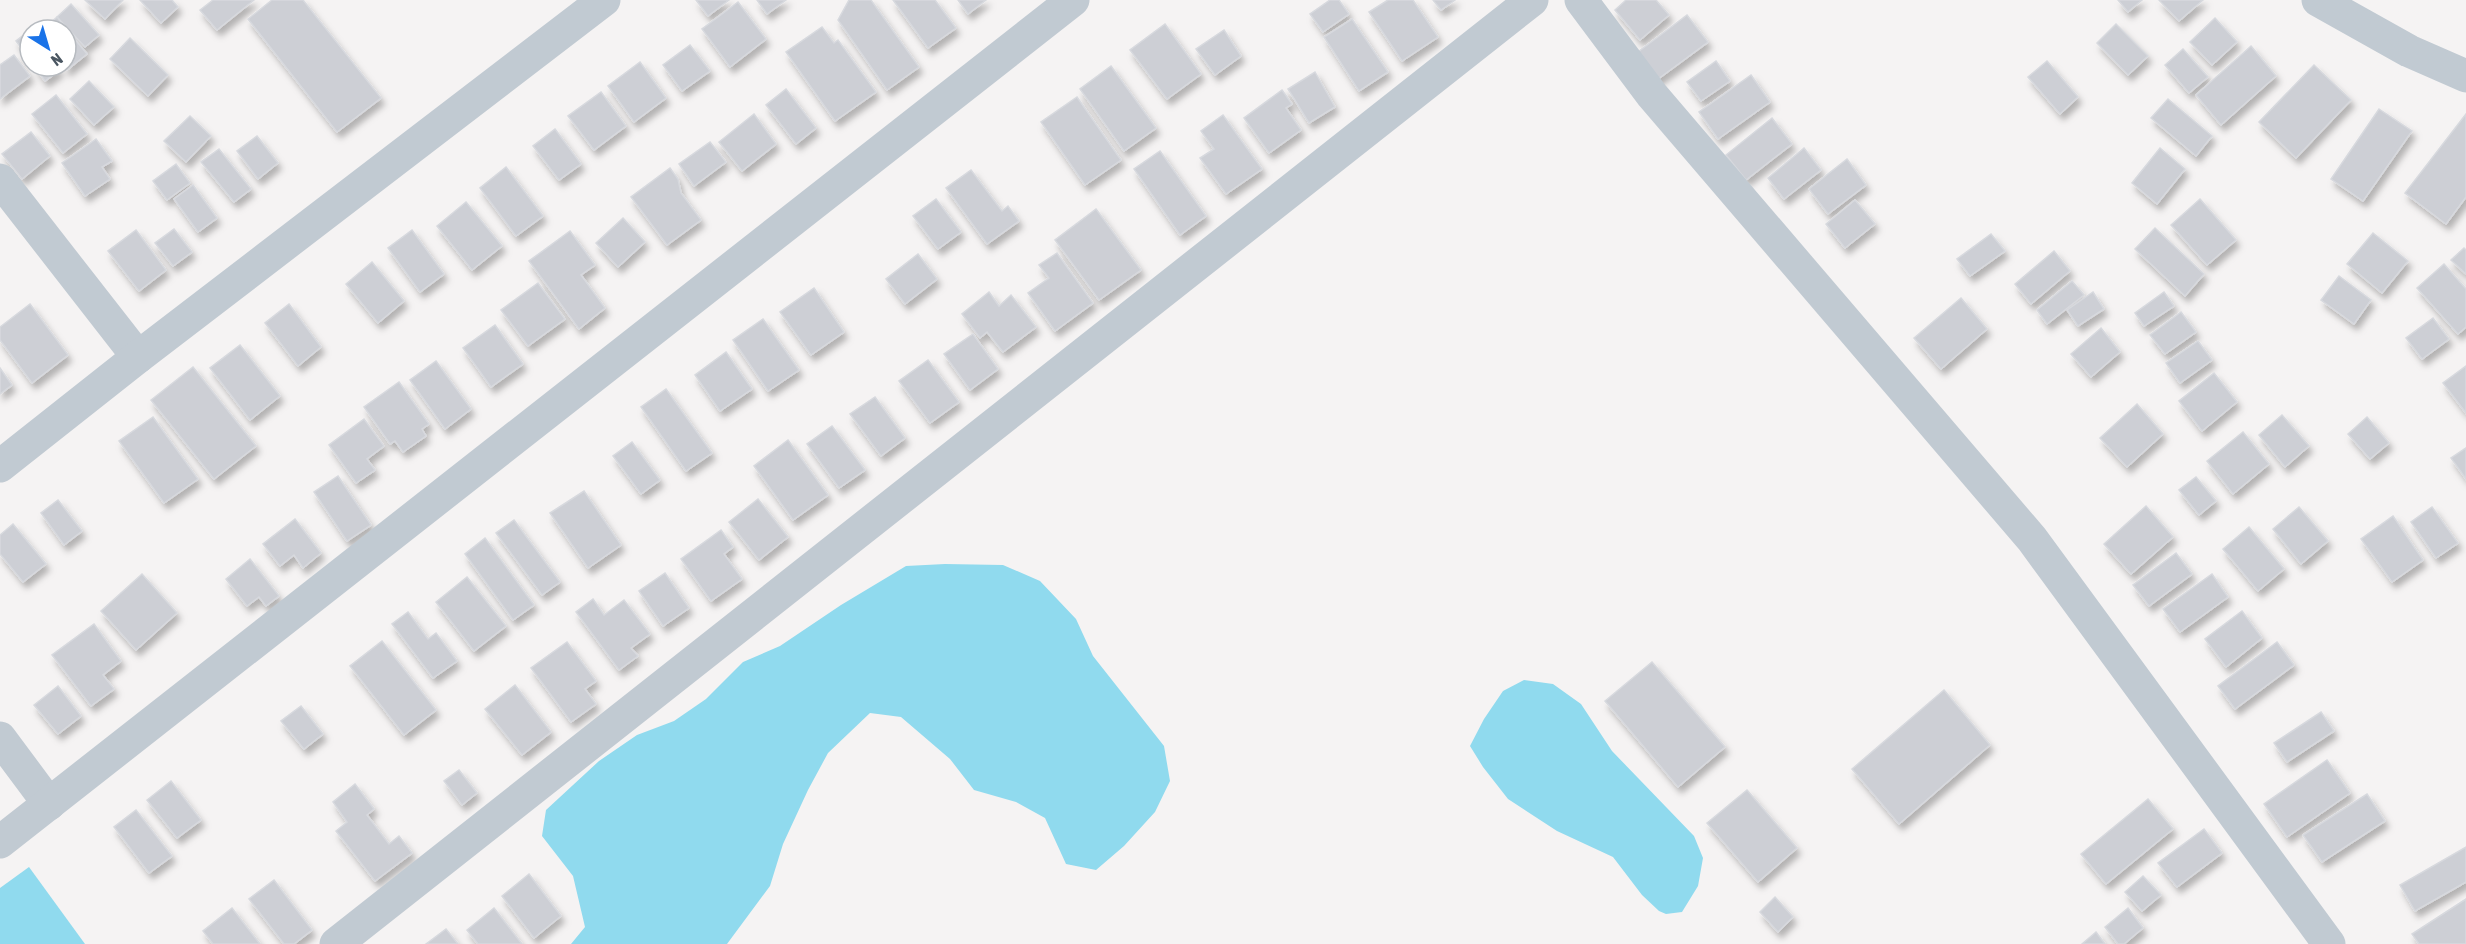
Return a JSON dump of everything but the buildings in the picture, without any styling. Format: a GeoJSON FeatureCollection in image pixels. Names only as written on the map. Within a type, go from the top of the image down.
{"type":"FeatureCollection","features":[{"type":"Feature","properties":{"kind":"street"},"geometry":{"type":"LineString","coordinates":[[0,466],[138,357],[604,0]]}},
{"type":"Feature","properties":{"kind":"street"},"geometry":{"type":"LineString","coordinates":[[0,842],[1073,0]]}},
{"type":"Feature","properties":{"kind":"street"},"geometry":{"type":"LineString","coordinates":[[336,944],[1532,0]]}},
{"type":"Feature","properties":{"kind":"street"},"geometry":{"type":"LineString","coordinates":[[1581,0],[1652,95],[2032,539],[2329,944]]}},
{"type":"Feature","properties":{"kind":"street"},"geometry":{"type":"LineString","coordinates":[[2318,0],[2409,51],[2466,76]]}},
{"type":"Feature","properties":{"kind":"street"},"geometry":{"type":"LineString","coordinates":[[0,180],[138,357]]}},
{"type":"Feature","properties":{"kind":"street"},"geometry":{"type":"LineString","coordinates":[[0,738],[49,804]]}},
{"type":"Feature","properties":{"kind":"water"},"geometry":{"type":"Polygon","coordinates":[[[1003,565],[1040,581],[1076,619],[1093,656],[1164,746],[1170,781],[1155,812],[1124,846],[1096,870],[1066,864],[1045,818],[1016,802],[974,790],[950,759],[901,717],[870,713],[828,753],[783,844],[770,886],[727,944],[571,944],[585,927],[573,876],[542,836],[546,810],[599,761],[637,735],[674,721],[706,699],[743,662],[780,646],[841,605],[906,566],[1003,565]]]}},
{"type":"Feature","properties":{"kind":"water"},"geometry":{"type":"Polygon","coordinates":[[[1524,680],[1553,684],[1581,704],[1612,751],[1694,836],[1703,858],[1698,886],[1682,912],[1666,914],[1659,911],[1642,895],[1613,857],[1557,831],[1508,799],[1483,767],[1470,746],[1484,719],[1503,691],[1524,680]]]}},
{"type":"Feature","properties":{"kind":"water"},"geometry":{"type":"Polygon","coordinates":[[[29,867],[85,944],[0,944],[0,888],[29,867]]]}}]}
